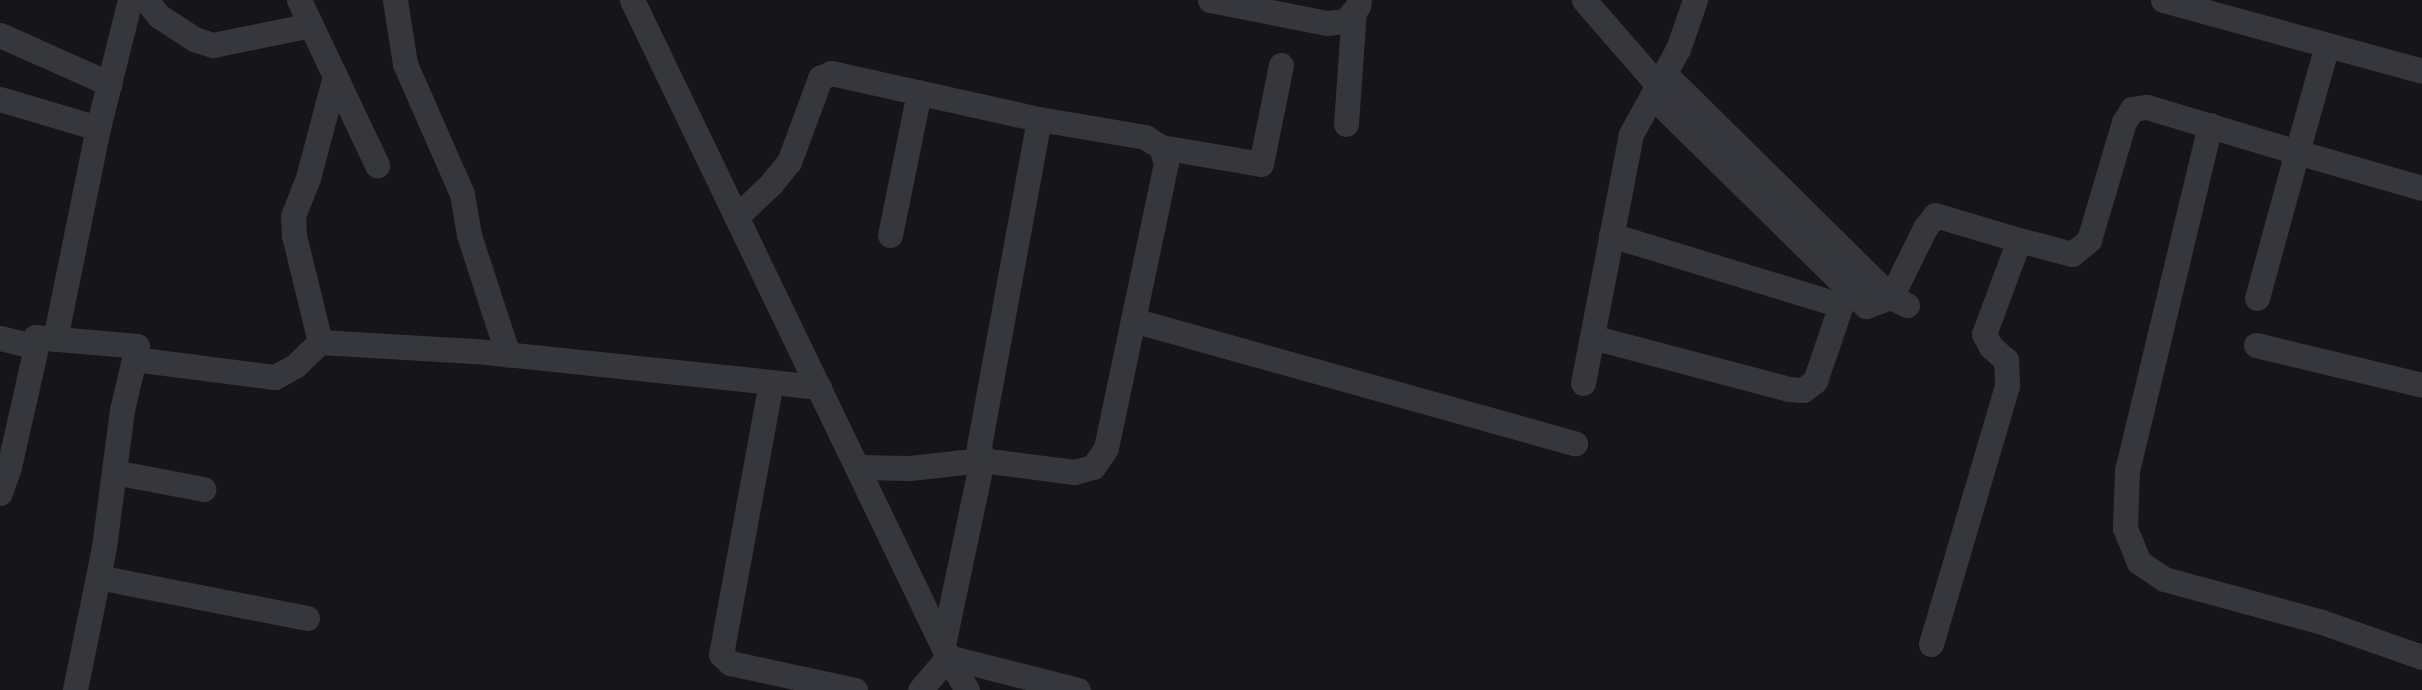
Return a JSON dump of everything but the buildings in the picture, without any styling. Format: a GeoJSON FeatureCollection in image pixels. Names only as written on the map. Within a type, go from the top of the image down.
{"type":"FeatureCollection","features":[{"type":"Feature","properties":{"kind":"street"},"geometry":{"type":"LineString","coordinates":[[0,493],[5,465],[45,343],[130,0]]}},
{"type":"Feature","properties":{"kind":"street"},"geometry":{"type":"LineString","coordinates":[[146,0],[159,16],[194,39],[213,45],[311,26]]}},
{"type":"Feature","properties":{"kind":"street"},"geometry":{"type":"LineString","coordinates":[[299,0],[378,165]]}},
{"type":"Feature","properties":{"kind":"street"},"geometry":{"type":"LineString","coordinates":[[396,0],[405,64],[462,194],[469,235],[508,354]]}},
{"type":"Feature","properties":{"kind":"street"},"geometry":{"type":"LineString","coordinates":[[632,0],[946,651],[967,690]]}},
{"type":"Feature","properties":{"kind":"street"},"geometry":{"type":"LineString","coordinates":[[1210,0],[1327,23],[1345,21],[1357,5]]}},
{"type":"Feature","properties":{"kind":"street"},"geometry":{"type":"LineString","coordinates":[[1584,0],[1843,296]]}},
{"type":"Feature","properties":{"kind":"street"},"geometry":{"type":"LineString","coordinates":[[1583,383],[1631,134],[1678,49],[1695,0]]}},
{"type":"Feature","properties":{"kind":"street"},"geometry":{"type":"LineString","coordinates":[[2163,0],[2422,72]]}},
{"type":"Feature","properties":{"kind":"street"},"geometry":{"type":"LineString","coordinates":[[1346,124],[1357,5]]}},
{"type":"Feature","properties":{"kind":"street"},"geometry":{"type":"LineString","coordinates":[[0,35],[110,84]]}},
{"type":"Feature","properties":{"kind":"street"},"geometry":{"type":"LineString","coordinates":[[2257,298],[2327,45]]}},
{"type":"Feature","properties":{"kind":"street"},"geometry":{"type":"LineString","coordinates":[[737,216],[771,184],[789,162],[820,78],[831,73],[1040,119],[1145,137],[1161,146],[1261,164],[1281,65]]}},
{"type":"Feature","properties":{"kind":"street"},"geometry":{"type":"LineString","coordinates":[[320,342],[294,235],[293,216],[308,178],[335,76]]}},
{"type":"Feature","properties":{"kind":"street"},"geometry":{"type":"LineString","coordinates":[[1658,85],[1899,301]]}},
{"type":"Feature","properties":{"kind":"street"},"geometry":{"type":"LineString","coordinates":[[890,234],[919,92]]}},
{"type":"Feature","properties":{"kind":"street"},"geometry":{"type":"LineString","coordinates":[[0,99],[98,128]]}},
{"type":"Feature","properties":{"kind":"street"},"geometry":{"type":"LineString","coordinates":[[1899,301],[1925,228],[1935,215],[2072,254],[2089,240],[2124,122],[2132,109],[2147,107],[2422,188]]}},
{"type":"Feature","properties":{"kind":"street"},"geometry":{"type":"LineString","coordinates":[[920,690],[946,651],[982,460],[979,446],[1040,119]]}},
{"type":"Feature","properties":{"kind":"street"},"geometry":{"type":"LineString","coordinates":[[2210,125],[2127,470],[2125,528],[2139,562],[2164,579],[2319,621],[2422,657]]}},
{"type":"Feature","properties":{"kind":"street"},"geometry":{"type":"LineString","coordinates":[[857,467],[909,468],[982,460],[1074,472],[1093,467],[1106,448],[1166,163],[1161,146]]}},
{"type":"Feature","properties":{"kind":"street"},"geometry":{"type":"LineString","coordinates":[[1611,234],[1843,296],[1866,306],[1899,301]]}},
{"type":"Feature","properties":{"kind":"street"},"geometry":{"type":"LineString","coordinates":[[1931,644],[2006,385],[2006,360],[1990,347],[1984,334],[2019,240]]}},
{"type":"Feature","properties":{"kind":"street"},"geometry":{"type":"LineString","coordinates":[[1592,337],[1789,390],[1804,390],[1815,380],[1843,296]]}},
{"type":"Feature","properties":{"kind":"street"},"geometry":{"type":"LineString","coordinates":[[1133,320],[1574,444]]}},
{"type":"Feature","properties":{"kind":"street"},"geometry":{"type":"LineString","coordinates":[[0,338],[45,343],[137,346],[122,410],[98,577],[74,690]]}},
{"type":"Feature","properties":{"kind":"street"},"geometry":{"type":"LineString","coordinates":[[134,359],[275,377],[295,366],[320,342],[508,354],[819,387]]}},
{"type":"Feature","properties":{"kind":"street"},"geometry":{"type":"LineString","coordinates":[[2256,345],[2422,385]]}},
{"type":"Feature","properties":{"kind":"street"},"geometry":{"type":"LineString","coordinates":[[771,382],[720,654],[730,663],[855,690]]}},
{"type":"Feature","properties":{"kind":"street"},"geometry":{"type":"LineString","coordinates":[[114,472],[204,489]]}},
{"type":"Feature","properties":{"kind":"street"},"geometry":{"type":"LineString","coordinates":[[98,577],[307,618]]}},
{"type":"Feature","properties":{"kind":"street"},"geometry":{"type":"LineString","coordinates":[[946,651],[1078,690]]}}]}
